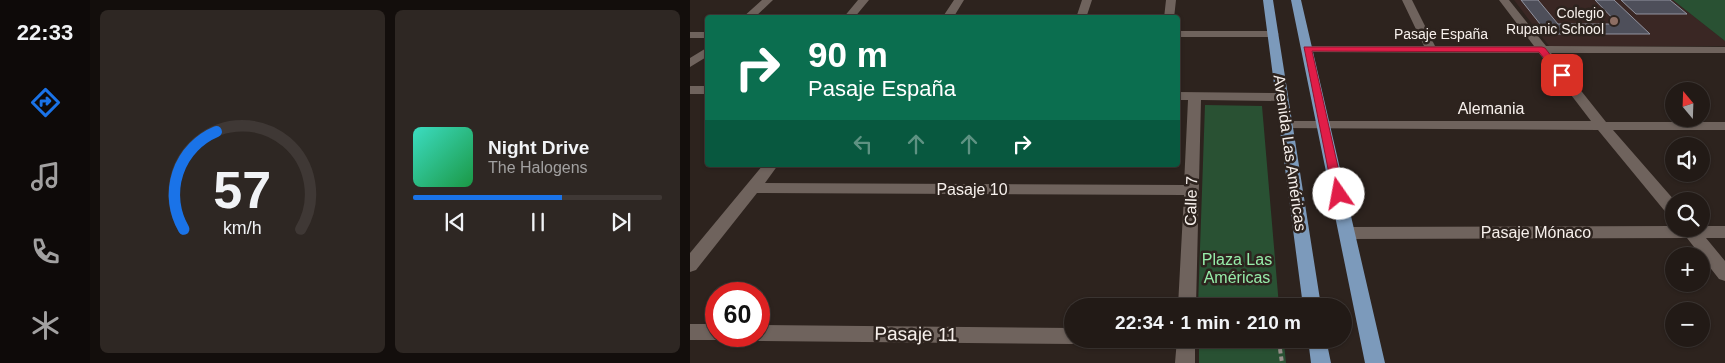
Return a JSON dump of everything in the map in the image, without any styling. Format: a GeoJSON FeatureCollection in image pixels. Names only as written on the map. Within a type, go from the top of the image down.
{"type":"FeatureCollection","features":[{"type":"Feature","properties":{"kind":"main road","name":"Avenida Las Américas"},"geometry":{"type":"LineString","coordinates":[[1268,0],[1311,298]]}},
{"type":"Feature","properties":{"kind":"main road","name":"Avenida Las Américas"},"geometry":{"type":"LineString","coordinates":[[1296,0],[1375,363]]}},
{"type":"Feature","properties":{"kind":"main road"},"geometry":{"type":"LineString","coordinates":[[1318,348],[1321,363]]}},
{"type":"Feature","properties":{"kind":"street"},"geometry":{"type":"LineString","coordinates":[[750,15],[768,0]]}},
{"type":"Feature","properties":{"kind":"street"},"geometry":{"type":"LineString","coordinates":[[851,15],[864,0]]}},
{"type":"Feature","properties":{"kind":"street"},"geometry":{"type":"LineString","coordinates":[[949,15],[959,0]]}},
{"type":"Feature","properties":{"kind":"street"},"geometry":{"type":"LineString","coordinates":[[1082,15],[1087,0]]}},
{"type":"Feature","properties":{"kind":"street"},"geometry":{"type":"LineString","coordinates":[[1169,15],[1171,0]]}},
{"type":"Feature","properties":{"kind":"street"},"geometry":{"type":"LineString","coordinates":[[1407,0],[1431,49]]}},
{"type":"Feature","properties":{"kind":"street"},"geometry":{"type":"LineString","coordinates":[[1504,0],[1603,126],[1665,199]]}},
{"type":"Feature","properties":{"kind":"street"},"geometry":{"type":"LineString","coordinates":[[1180,34],[1273,34]]}},
{"type":"Feature","properties":{"kind":"street"},"geometry":{"type":"LineString","coordinates":[[690,35],[705,35]]}},
{"type":"Feature","properties":{"kind":"street","name":"Pasaje España"},"geometry":{"type":"LineString","coordinates":[[1307,48],[1725,50]]}},
{"type":"Feature","properties":{"kind":"street"},"geometry":{"type":"LineString","coordinates":[[690,63],[705,52]]}},
{"type":"Feature","properties":{"kind":"street"},"geometry":{"type":"LineString","coordinates":[[690,90],[705,90]]}},
{"type":"Feature","properties":{"kind":"street"},"geometry":{"type":"LineString","coordinates":[[1180,96],[1282,97]]}},
{"type":"Feature","properties":{"kind":"street","name":"Calle 7"},"geometry":{"type":"LineString","coordinates":[[1187,298],[1194,96]]}},
{"type":"Feature","properties":{"kind":"street","name":"Alemania"},"geometry":{"type":"LineString","coordinates":[[1286,125],[1725,126]]}},
{"type":"Feature","properties":{"kind":"street"},"geometry":{"type":"LineString","coordinates":[[690,265],[769,167]]}},
{"type":"Feature","properties":{"kind":"street","name":"Pasaje 10"},"geometry":{"type":"LineString","coordinates":[[753,188],[1191,190]]}},
{"type":"Feature","properties":{"kind":"street","name":"Pasaje Mónaco"},"geometry":{"type":"LineString","coordinates":[[1347,232],[1665,230]]}},
{"type":"Feature","properties":{"kind":"street","name":"Pasaje Mónaco"},"geometry":{"type":"LineString","coordinates":[[1710,231],[1725,232]]}},
{"type":"Feature","properties":{"kind":"street"},"geometry":{"type":"LineString","coordinates":[[1696,237],[1725,274]]}},
{"type":"Feature","properties":{"kind":"street"},"geometry":{"type":"LineString","coordinates":[[690,332],[705,332]]}},
{"type":"Feature","properties":{"kind":"street","name":"Pasaje 11"},"geometry":{"type":"LineString","coordinates":[[770,333],[1064,336]]}},
{"type":"Feature","properties":{"kind":"street"},"geometry":{"type":"LineString","coordinates":[[1185,363],[1186,348]]}},
{"type":"Feature","properties":{"kind":"path"},"geometry":{"type":"LineString","coordinates":[[1280,349],[1282,363]]}},
{"type":"Feature","properties":{"kind":"shaded area","name":"Colegio Rupanic School"},"geometry":{"type":"Polygon","coordinates":[[[1514,0],[1673,0],[1725,41],[1725,46],[1549,46],[1514,0]]]}},
{"type":"Feature","properties":{"kind":"green space"},"geometry":{"type":"Polygon","coordinates":[[[1673,0],[1725,0],[1725,41],[1673,0]]]}},
{"type":"Feature","properties":{"kind":"green space","name":"Plaza Las Américas"},"geometry":{"type":"Polygon","coordinates":[[[1205,105],[1262,106],[1278,298],[1198,298],[1205,105]]]}},
{"type":"Feature","properties":{"kind":"green space"},"geometry":{"type":"Polygon","coordinates":[[[1199,348],[1284,348],[1286,363],[1199,363],[1199,348]]]}},
{"type":"Feature","properties":{"kind":"building"},"geometry":{"type":"Polygon","coordinates":[[[1521,0],[1538,0],[1558,24],[1618,24],[1595,0],[1614,0],[1650,34],[1548,34],[1521,0]]]}},
{"type":"Feature","properties":{"kind":"building"},"geometry":{"type":"Polygon","coordinates":[[[1621,0],[1670,0],[1687,14],[1636,14],[1621,0]]]}},
{"type":"Feature","properties":{"kind":"place","name":"Colegio Rupanic School"},"geometry":{"type":"Point","coordinates":[1614,21]}},
{"type":"Feature","properties":{"kind":"route"},"geometry":{"type":"LineString","coordinates":[[1339,194],[1307,48],[1542,49],[1562,75]]}}]}
